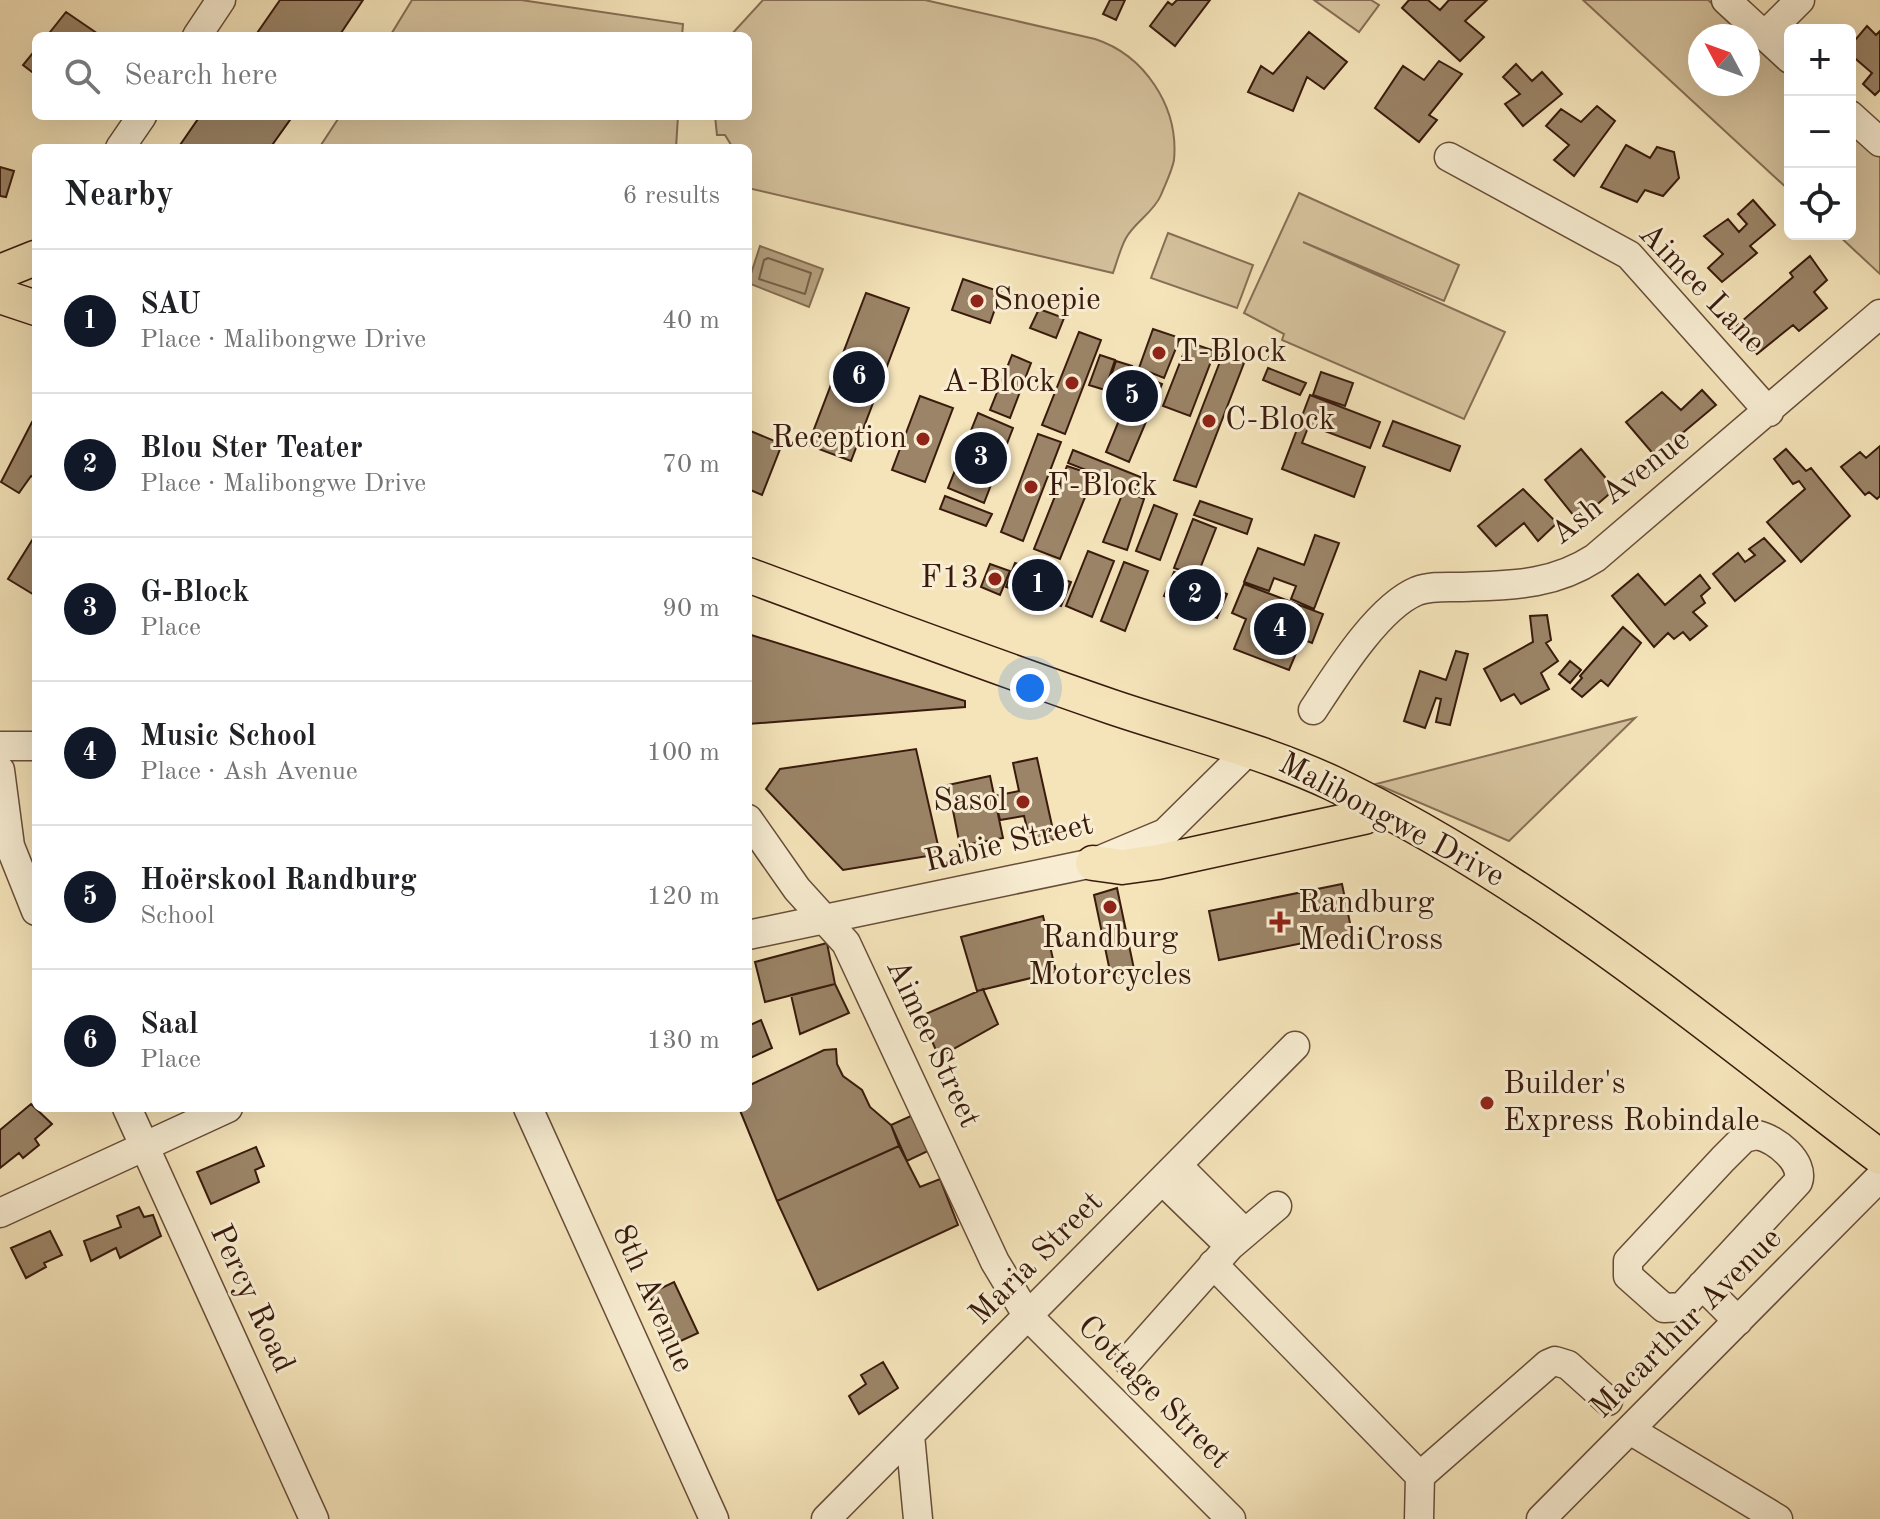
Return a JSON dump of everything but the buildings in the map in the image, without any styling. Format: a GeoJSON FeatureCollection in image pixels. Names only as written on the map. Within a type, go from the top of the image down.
{"type":"FeatureCollection","features":[{"type":"Feature","properties":{"kind":"main road"},"geometry":{"type":"LineString","coordinates":[[32,262],[7,300],[32,326]]}},
{"type":"Feature","properties":{"kind":"main road","name":"Malibongwe Drive"},"geometry":{"type":"LineString","coordinates":[[752,576],[1243,757],[1364,817],[1516,905],[1880,1169]]}},
{"type":"Feature","properties":{"kind":"main road","name":"Malibongwe Drive"},"geometry":{"type":"LineString","coordinates":[[752,585],[1243,757],[1334,784],[1510,882],[1619,959],[1880,1157]]}},
{"type":"Feature","properties":{"kind":"main road"},"geometry":{"type":"LineString","coordinates":[[1093,863],[1122,867],[1158,862],[1364,817]]}},
{"type":"Feature","properties":{"kind":"street"},"geometry":{"type":"LineString","coordinates":[[200,32],[221,0]]}},
{"type":"Feature","properties":{"kind":"street"},"geometry":{"type":"LineString","coordinates":[[1726,0],[1784,54]]}},
{"type":"Feature","properties":{"kind":"street"},"geometry":{"type":"LineString","coordinates":[[1764,36],[1800,0]]}},
{"type":"Feature","properties":{"kind":"street"},"geometry":{"type":"LineString","coordinates":[[123,144],[139,120]]}},
{"type":"Feature","properties":{"kind":"street"},"geometry":{"type":"LineString","coordinates":[[1856,120],[1880,142]]}},
{"type":"Feature","properties":{"kind":"street","name":"Aimee Lane"},"geometry":{"type":"LineString","coordinates":[[1449,157],[1629,255],[1769,412]]}},
{"type":"Feature","properties":{"kind":"street","name":"Ash Avenue"},"geometry":{"type":"LineString","coordinates":[[1313,710],[1373,629],[1402,600],[1425,588],[1538,583],[1573,572],[1595,558],[1769,412],[1880,314]]}},
{"type":"Feature","properties":{"kind":"street"},"geometry":{"type":"LineString","coordinates":[[0,746],[32,746]]}},
{"type":"Feature","properties":{"kind":"street","name":"Rabie Street"},"geometry":{"type":"LineString","coordinates":[[752,934],[1093,863],[1165,833],[1243,757]]}},
{"type":"Feature","properties":{"kind":"street"},"geometry":{"type":"LineString","coordinates":[[0,770],[10,846],[32,901]]}},
{"type":"Feature","properties":{"kind":"street","name":"Aimee Street"},"geometry":{"type":"LineString","coordinates":[[752,825],[797,889],[826,919],[854,956],[995,1262],[1027,1315]]}},
{"type":"Feature","properties":{"kind":"street","name":"Maria Street"},"geometry":{"type":"LineString","coordinates":[[826,1519],[1027,1315],[1171,1175],[1295,1046]]}},
{"type":"Feature","properties":{"kind":"street","name":"Percy Road"},"geometry":{"type":"LineString","coordinates":[[129,1112],[314,1519]]}},
{"type":"Feature","properties":{"kind":"street"},"geometry":{"type":"LineString","coordinates":[[0,1213],[219,1112]]}},
{"type":"Feature","properties":{"kind":"street","name":"8th Avenue"},"geometry":{"type":"LineString","coordinates":[[530,1112],[714,1519]]}},
{"type":"Feature","properties":{"kind":"street"},"geometry":{"type":"LineString","coordinates":[[1763,1136],[1797,1164],[1800,1178],[1702,1285],[1682,1307],[1667,1309],[1628,1276],[1625,1267],[1633,1252],[1744,1138],[1763,1136]]}},
{"type":"Feature","properties":{"kind":"street"},"geometry":{"type":"LineString","coordinates":[[1171,1175],[1420,1476],[1419,1519]]}},
{"type":"Feature","properties":{"kind":"street","name":"Macarthur Avenue"},"geometry":{"type":"LineString","coordinates":[[1541,1519],[1880,1177]]}},
{"type":"Feature","properties":{"kind":"street"},"geometry":{"type":"LineString","coordinates":[[1128,1361],[1229,1247],[1277,1206]]}},
{"type":"Feature","properties":{"kind":"street"},"geometry":{"type":"LineString","coordinates":[[1702,1285],[1738,1321]]}},
{"type":"Feature","properties":{"kind":"street","name":"Cottage Street"},"geometry":{"type":"LineString","coordinates":[[1027,1315],[1231,1519]]}},
{"type":"Feature","properties":{"kind":"street"},"geometry":{"type":"LineString","coordinates":[[1420,1476],[1555,1361],[1568,1365],[1608,1401]]}},
{"type":"Feature","properties":{"kind":"street"},"geometry":{"type":"LineString","coordinates":[[1630,1430],[1778,1519]]}},
{"type":"Feature","properties":{"kind":"street"},"geometry":{"type":"LineString","coordinates":[[910,1435],[918,1519]]}},
{"type":"Feature","properties":{"kind":"shaded area"},"geometry":{"type":"Polygon","coordinates":[[[412,0],[521,0],[683,24],[682,32],[392,32],[412,0]]]}},
{"type":"Feature","properties":{"kind":"shaded area"},"geometry":{"type":"Polygon","coordinates":[[[763,0],[925,0],[1095,39],[1129,57],[1155,85],[1171,121],[1174,160],[1158,201],[1126,238],[1113,273],[752,189],[752,144],[731,144],[725,135],[717,135],[715,120],[752,120],[752,32],[734,32],[763,0]]]}},
{"type":"Feature","properties":{"kind":"shaded area"},"geometry":{"type":"Polygon","coordinates":[[[1314,0],[1371,0],[1379,5],[1359,32],[1314,0]]]}},
{"type":"Feature","properties":{"kind":"shaded area"},"geometry":{"type":"Polygon","coordinates":[[[1583,0],[1708,0],[1735,24],[1688,24],[1688,96],[1760,96],[1760,47],[1784,69],[1784,185],[1583,0]]]}},
{"type":"Feature","properties":{"kind":"shaded area"},"geometry":{"type":"Polygon","coordinates":[[[337,120],[678,120],[676,144],[322,144],[337,120]]]}},
{"type":"Feature","properties":{"kind":"shaded area"},"geometry":{"type":"Polygon","coordinates":[[[1856,134],[1880,156],[1880,274],[1843,240],[1856,240],[1856,134]]]}},
{"type":"Feature","properties":{"kind":"shaded area"},"geometry":{"type":"Polygon","coordinates":[[[1299,193],[1459,265],[1444,301],[1303,242],[1505,332],[1464,419],[1282,340],[1284,334],[1244,313],[1299,193]]]}},
{"type":"Feature","properties":{"kind":"shaded area"},"geometry":{"type":"Polygon","coordinates":[[[1168,233],[1253,265],[1237,308],[1151,278],[1168,233]]]}},
{"type":"Feature","properties":{"kind":"shaded area"},"geometry":{"type":"Polygon","coordinates":[[[1635,718],[1509,841],[1376,784],[1635,718]]]}},
{"type":"Feature","properties":{"kind":"water"},"geometry":{"type":"Polygon","coordinates":[[[760,246],[823,269],[809,307],[752,285],[752,271],[760,246]]]}},
{"type":"Feature","properties":{"kind":"place","name":"Snoepie"},"geometry":{"type":"Point","coordinates":[977,301]}},
{"type":"Feature","properties":{"kind":"place","name":"T-Block"},"geometry":{"type":"Point","coordinates":[1159,353]}},
{"type":"Feature","properties":{"kind":"place","name":"Saal"},"geometry":{"type":"Point","coordinates":[859,377]}},
{"type":"Feature","properties":{"kind":"place","name":"A-Block"},"geometry":{"type":"Point","coordinates":[1072,383]}},
{"type":"Feature","properties":{"kind":"place","name":"Hoërskool Randburg"},"geometry":{"type":"Point","coordinates":[1132,396]}},
{"type":"Feature","properties":{"kind":"place","name":"C-Block"},"geometry":{"type":"Point","coordinates":[1209,421]}},
{"type":"Feature","properties":{"kind":"place","name":"Reception"},"geometry":{"type":"Point","coordinates":[923,439]}},
{"type":"Feature","properties":{"kind":"place","name":"G-Block"},"geometry":{"type":"Point","coordinates":[981,458]}},
{"type":"Feature","properties":{"kind":"place","name":"F-Block"},"geometry":{"type":"Point","coordinates":[1031,487]}},
{"type":"Feature","properties":{"kind":"place","name":"F13"},"geometry":{"type":"Point","coordinates":[995,579]}},
{"type":"Feature","properties":{"kind":"place","name":"SAU"},"geometry":{"type":"Point","coordinates":[1038,585]}},
{"type":"Feature","properties":{"kind":"place","name":"Blou Ster Teater"},"geometry":{"type":"Point","coordinates":[1195,595]}},
{"type":"Feature","properties":{"kind":"place","name":"Music School"},"geometry":{"type":"Point","coordinates":[1280,629]}},
{"type":"Feature","properties":{"kind":"place","name":"Sasol"},"geometry":{"type":"Point","coordinates":[1023,802]}},
{"type":"Feature","properties":{"kind":"place","name":"Randburg Motorcycles"},"geometry":{"type":"Point","coordinates":[1110,907]}},
{"type":"Feature","properties":{"kind":"place","name":"Randburg MediCross"},"geometry":{"type":"Point","coordinates":[1280,922]}},
{"type":"Feature","properties":{"kind":"place","name":"Builder's Express Robindale"},"geometry":{"type":"Point","coordinates":[1487,1103]}}]}
